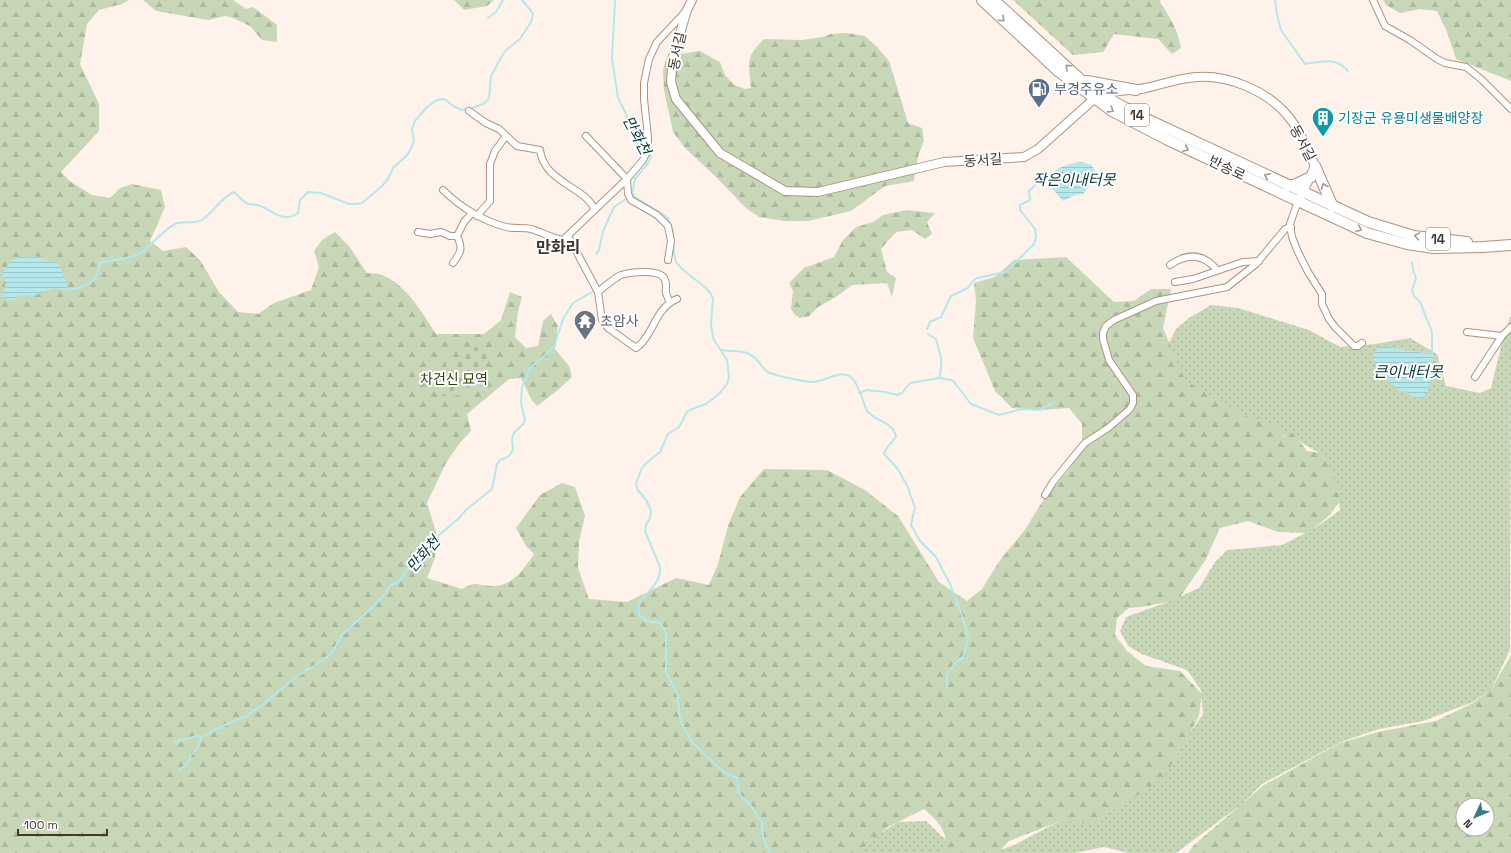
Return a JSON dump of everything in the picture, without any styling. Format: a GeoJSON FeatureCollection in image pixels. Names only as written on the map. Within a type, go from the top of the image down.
{"type":"FeatureCollection","features":[{"type":"Feature","properties":{"kind":"main road","name":"반송로"},"geometry":{"type":"LineString","coordinates":[[982,0],[1058,71],[1098,96],[1288,186],[1300,197],[1325,213],[1367,233],[1407,244],[1434,248],[1511,245]]}},
{"type":"Feature","properties":{"kind":"main road","name":"반송로"},"geometry":{"type":"LineString","coordinates":[[994,0],[1081,80],[1112,111],[1161,137],[1300,197],[1333,207],[1368,222],[1414,236],[1473,242],[1511,238]]}},
{"type":"Feature","properties":{"kind":"main road"},"geometry":{"type":"LineString","coordinates":[[1081,80],[1136,90]]}},
{"type":"Feature","properties":{"kind":"main road"},"geometry":{"type":"LineString","coordinates":[[1125,108],[1125,97],[1136,90]]}},
{"type":"Feature","properties":{"kind":"main road"},"geometry":{"type":"LineString","coordinates":[[1315,166],[1333,207]]}},
{"type":"Feature","properties":{"kind":"main road"},"geometry":{"type":"LineString","coordinates":[[1288,186],[1311,177]]}},
{"type":"Feature","properties":{"kind":"main road"},"geometry":{"type":"LineString","coordinates":[[1325,213],[1324,211],[1326,209],[1340,215],[1346,213]]}},
{"type":"Feature","properties":{"kind":"street","name":"동서길"},"geometry":{"type":"LineString","coordinates":[[692,0],[673,57],[671,82],[676,99],[720,153],[785,191],[818,192],[944,162],[1024,157],[1038,149],[1098,96],[1108,92],[1136,90],[1195,77],[1206,77],[1216,78],[1245,86],[1266,97],[1288,115],[1300,134],[1315,166],[1300,197]]}},
{"type":"Feature","properties":{"kind":"street"},"geometry":{"type":"LineString","coordinates":[[1374,0],[1384,26],[1410,40],[1437,59],[1445,63],[1466,68],[1481,79],[1511,109]]}},
{"type":"Feature","properties":{"kind":"street","name":"동서길"},"geometry":{"type":"LineString","coordinates":[[568,236],[594,209],[627,179],[643,160],[647,152],[648,137],[644,99],[646,71],[653,48],[663,34],[688,10]]}},
{"type":"Feature","properties":{"kind":"street"},"geometry":{"type":"LineString","coordinates":[[673,24],[677,24],[682,28]]}},
{"type":"Feature","properties":{"kind":"street"},"geometry":{"type":"LineString","coordinates":[[469,111],[486,123],[499,129],[517,146],[540,150],[542,159],[556,178],[586,198],[594,209]]}},
{"type":"Feature","properties":{"kind":"street"},"geometry":{"type":"LineString","coordinates":[[453,263],[459,256],[461,246],[457,236],[464,222],[475,215],[490,201],[490,164],[495,151],[506,136]]}},
{"type":"Feature","properties":{"kind":"street"},"geometry":{"type":"LineString","coordinates":[[586,136],[627,179],[629,196],[634,202],[656,215],[668,226],[671,241],[668,260]]}},
{"type":"Feature","properties":{"kind":"street"},"geometry":{"type":"LineString","coordinates":[[443,190],[475,215],[507,227],[532,229],[563,240],[568,236],[598,292],[602,320],[614,333],[636,348],[647,337],[659,315],[670,302],[677,299]]}},
{"type":"Feature","properties":{"kind":"street"},"geometry":{"type":"LineString","coordinates":[[1300,197],[1290,221],[1292,237],[1302,261],[1322,294],[1322,304],[1335,328],[1354,346],[1358,346],[1362,343]]}},
{"type":"Feature","properties":{"kind":"street"},"geometry":{"type":"LineString","coordinates":[[1045,495],[1053,482],[1085,443],[1108,428],[1130,409],[1133,403],[1133,395],[1109,360],[1103,338],[1103,333],[1106,326],[1114,320],[1152,302],[1170,297],[1218,290],[1227,287],[1259,261],[1285,229],[1291,227]]}},
{"type":"Feature","properties":{"kind":"street"},"geometry":{"type":"LineString","coordinates":[[418,232],[430,234],[441,232],[450,236],[457,236]]}},
{"type":"Feature","properties":{"kind":"street"},"geometry":{"type":"LineString","coordinates":[[1170,265],[1188,256],[1195,256],[1213,265],[1217,270]]}},
{"type":"Feature","properties":{"kind":"street"},"geometry":{"type":"LineString","coordinates":[[1175,282],[1194,279],[1243,262],[1259,261]]}},
{"type":"Feature","properties":{"kind":"street"},"geometry":{"type":"LineString","coordinates":[[598,292],[620,276],[652,272],[665,279],[667,284],[666,294],[670,302]]}},
{"type":"Feature","properties":{"kind":"street"},"geometry":{"type":"LineString","coordinates":[[1475,377],[1502,336],[1511,327]]}},
{"type":"Feature","properties":{"kind":"street"},"geometry":{"type":"LineString","coordinates":[[1467,332],[1502,336]]}},
{"type":"Feature","properties":{"kind":"green space"},"geometry":{"type":"Polygon","coordinates":[[[0,0],[129,0],[122,4],[99,10],[87,24],[80,64],[99,104],[99,131],[61,172],[71,182],[92,195],[110,198],[120,188],[132,184],[161,190],[165,207],[150,241],[163,251],[186,247],[200,260],[219,292],[238,312],[258,314],[274,303],[311,290],[319,267],[314,251],[322,240],[335,232],[349,246],[367,273],[379,274],[391,279],[406,292],[420,309],[436,334],[484,334],[501,320],[510,292],[522,297],[518,311],[515,337],[526,348],[538,346],[543,321],[551,314],[558,326],[555,349],[569,366],[572,377],[537,406],[531,399],[521,378],[509,379],[467,414],[471,431],[459,444],[446,463],[427,503],[436,532],[435,558],[427,578],[462,589],[473,584],[498,586],[511,581],[526,566],[534,554],[526,546],[516,528],[540,495],[562,483],[575,487],[585,516],[579,542],[578,568],[589,599],[627,602],[676,578],[709,585],[718,564],[728,526],[740,497],[764,469],[827,470],[865,490],[898,516],[939,582],[967,601],[982,589],[1000,560],[1024,531],[1044,499],[1068,471],[1082,449],[1082,424],[1069,408],[1042,410],[1012,408],[995,391],[973,338],[976,301],[974,283],[995,277],[1014,260],[1066,257],[1114,302],[1134,301],[1151,289],[1171,289],[1163,328],[1185,380],[1245,416],[1276,426],[1284,436],[1293,433],[1307,451],[1322,453],[1342,498],[1330,515],[1308,533],[1278,532],[1248,521],[1220,528],[1205,561],[1178,600],[1129,608],[1117,618],[1115,635],[1127,651],[1146,666],[1180,671],[1202,694],[1199,716],[1178,755],[1161,780],[1092,824],[1061,821],[1009,841],[997,853],[945,853],[946,839],[942,828],[924,809],[888,827],[866,846],[854,853],[0,853],[0,0]]]}},
{"type":"Feature","properties":{"kind":"green space"},"geometry":{"type":"Polygon","coordinates":[[[143,0],[233,0],[246,9],[253,7],[277,25],[277,42],[262,40],[250,26],[233,18],[225,16],[208,20],[156,11],[143,0]]]}},
{"type":"Feature","properties":{"kind":"green space"},"geometry":{"type":"Polygon","coordinates":[[[454,0],[494,0],[487,6],[464,10],[454,0]]]}},
{"type":"Feature","properties":{"kind":"green space"},"geometry":{"type":"Polygon","coordinates":[[[1013,0],[1161,0],[1160,2],[1176,29],[1181,48],[1172,54],[1158,39],[1114,34],[1103,52],[1073,55],[1013,0]]]}},
{"type":"Feature","properties":{"kind":"green space"},"geometry":{"type":"Polygon","coordinates":[[[1383,0],[1511,0],[1511,81],[1456,59],[1447,32],[1437,11],[1420,9],[1400,13],[1386,5],[1383,0]]]}},
{"type":"Feature","properties":{"kind":"green space"},"geometry":{"type":"Polygon","coordinates":[[[847,33],[865,36],[889,61],[908,123],[922,128],[924,141],[918,156],[914,181],[885,186],[851,211],[808,221],[785,221],[759,217],[746,208],[685,148],[673,132],[664,90],[663,71],[667,56],[700,51],[720,62],[725,75],[734,85],[745,89],[751,88],[749,61],[753,51],[764,39],[802,40],[831,34],[847,33]]]}},
{"type":"Feature","properties":{"kind":"green space"},"geometry":{"type":"Polygon","coordinates":[[[907,210],[935,213],[927,222],[932,234],[925,239],[912,230],[896,232],[881,249],[887,272],[896,278],[892,297],[887,283],[852,285],[836,297],[818,307],[809,316],[800,318],[795,315],[791,309],[793,291],[789,283],[804,268],[834,257],[843,240],[856,227],[873,222],[883,215],[907,210]]]}},
{"type":"Feature","properties":{"kind":"green space"},"geometry":{"type":"Polygon","coordinates":[[[1211,305],[1238,308],[1309,330],[1340,347],[1375,344],[1410,338],[1437,354],[1446,386],[1480,393],[1491,388],[1503,338],[1511,315],[1510,650],[1491,690],[1473,702],[1423,721],[1379,729],[1341,742],[1262,784],[1242,804],[1176,853],[1128,853],[1104,847],[1075,853],[992,853],[1014,845],[1056,823],[1121,803],[1170,761],[1203,714],[1201,690],[1187,670],[1142,654],[1128,646],[1120,631],[1126,617],[1168,602],[1199,588],[1215,562],[1227,550],[1282,545],[1315,528],[1340,510],[1337,487],[1323,455],[1293,438],[1244,422],[1178,381],[1162,357],[1176,329],[1189,318],[1211,305]]]}},
{"type":"Feature","properties":{"kind":"green space","name":"차건신 묘역"},"geometry":{"type":"Polygon","coordinates":[[[481,344],[490,352],[475,379],[458,395],[451,397],[443,396],[436,386],[435,375],[446,365],[481,344]]]}},
{"type":"Feature","properties":{"kind":"green space"},"geometry":{"type":"Polygon","coordinates":[[[1511,655],[1511,853],[1188,853],[1194,845],[1264,785],[1340,743],[1378,732],[1436,721],[1473,703],[1491,690],[1511,655]]]}},
{"type":"Feature","properties":{"kind":"green space"},"geometry":{"type":"Polygon","coordinates":[[[926,821],[959,853],[851,853],[898,822],[926,821]]]}},
{"type":"Feature","properties":{"kind":"water","name":"작은이내터못"},"geometry":{"type":"Polygon","coordinates":[[[1081,162],[1092,165],[1095,172],[1088,188],[1083,194],[1075,195],[1063,201],[1049,185],[1046,179],[1058,169],[1067,165],[1081,162]]]}},
{"type":"Feature","properties":{"kind":"water"},"geometry":{"type":"Polygon","coordinates":[[[23,256],[31,258],[36,256],[44,260],[59,263],[68,291],[55,288],[32,296],[22,295],[11,300],[4,298],[1,295],[5,284],[2,272],[13,259],[23,256]]]}},
{"type":"Feature","properties":{"kind":"water","name":"큰이내터못"},"geometry":{"type":"Polygon","coordinates":[[[1383,346],[1434,355],[1430,366],[1434,373],[1428,391],[1422,398],[1413,397],[1407,392],[1399,391],[1384,377],[1373,360],[1375,351],[1383,346]]]}},
{"type":"Feature","properties":{"kind":"waterway"},"geometry":{"type":"LineString","coordinates":[[488,18],[496,12],[503,0]]}},
{"type":"Feature","properties":{"kind":"waterway"},"geometry":{"type":"LineString","coordinates":[[68,289],[78,288],[93,281],[97,276],[100,263],[127,258],[142,252],[166,230],[175,224],[202,220],[221,201],[234,192],[246,203],[258,205],[282,217],[293,216],[298,213],[300,200],[308,192],[321,193],[349,204],[362,203],[382,186],[388,179],[393,168],[408,154],[414,142],[412,129],[415,121],[426,108],[435,101],[441,99],[446,100],[453,106],[462,110],[473,108],[485,103],[489,98],[491,76],[502,56],[506,50],[520,39],[531,22],[533,15],[532,12],[522,0]]}},
{"type":"Feature","properties":{"kind":"waterway","name":"만화천"},"geometry":{"type":"LineString","coordinates":[[615,0],[612,58],[618,98],[638,144],[651,156],[649,162],[635,179],[632,194]]}},
{"type":"Feature","properties":{"kind":"waterway"},"geometry":{"type":"LineString","coordinates":[[1275,0],[1281,30],[1305,64],[1328,61],[1338,63],[1348,71]]}},
{"type":"Feature","properties":{"kind":"waterway"},"geometry":{"type":"LineString","coordinates":[[927,329],[930,322],[941,317],[951,296],[968,288],[977,278],[1006,272],[1034,244],[1036,237],[1035,229],[1020,210],[1020,205],[1030,200],[1029,191],[1040,180]]}},
{"type":"Feature","properties":{"kind":"waterway"},"geometry":{"type":"LineString","coordinates":[[633,194],[635,197],[667,217],[673,231],[676,262],[711,294],[713,299],[711,324],[713,338],[727,360],[729,377],[727,384],[719,394],[706,404],[687,412],[679,427],[668,434],[660,452],[645,464],[641,470],[636,484],[637,489],[646,500],[651,510],[650,518],[646,525],[645,531],[660,567],[660,573],[656,583],[638,605],[639,615],[647,621],[660,623],[666,632],[666,672],[678,696],[679,713],[682,725],[693,743],[719,768],[727,774],[737,778],[739,794],[752,807],[762,823],[763,838],[770,853]]}},
{"type":"Feature","properties":{"kind":"waterway","name":"만화천"},"geometry":{"type":"LineString","coordinates":[[596,254],[599,250],[603,231],[614,207],[629,197]]}},
{"type":"Feature","properties":{"kind":"waterway"},"geometry":{"type":"LineString","coordinates":[[1412,262],[1416,278],[1412,290],[1414,296],[1420,302],[1432,332],[1432,354]]}},
{"type":"Feature","properties":{"kind":"waterway","name":"만화천"},"geometry":{"type":"LineString","coordinates":[[180,770],[190,761],[190,756],[200,743],[201,737],[231,722],[245,717],[260,707],[296,677],[322,661],[333,651],[342,635],[377,603],[391,585],[403,577],[406,571],[417,562],[439,535],[492,489],[497,464],[500,460],[510,455],[513,449],[512,438],[514,433],[525,420],[521,403],[522,387],[530,368],[551,350],[555,344],[563,319],[573,303],[592,292]]}},
{"type":"Feature","properties":{"kind":"waterway"},"geometry":{"type":"LineString","coordinates":[[859,393],[867,390],[897,395],[902,393],[910,383],[939,378],[941,366],[940,354],[936,339],[928,334]]}},
{"type":"Feature","properties":{"kind":"waterway"},"geometry":{"type":"LineString","coordinates":[[722,350],[749,354],[756,358],[768,372],[797,380],[813,382],[837,375],[847,375],[856,383],[867,411],[887,424],[894,431],[896,436],[884,454],[897,468],[908,487],[915,507],[911,525],[920,541],[936,557],[950,584],[966,626],[968,640],[963,657],[955,663],[947,675],[947,689]]}},
{"type":"Feature","properties":{"kind":"waterway"},"geometry":{"type":"LineString","coordinates":[[939,378],[954,382],[971,404],[999,415],[1022,409],[1040,410],[1053,403]]}},
{"type":"Feature","properties":{"kind":"waterway"},"geometry":{"type":"LineString","coordinates":[[175,742],[197,736],[201,737]]}},
{"type":"Feature","properties":{"kind":"place","name":"부경주유소"},"geometry":{"type":"Point","coordinates":[1039,108]}},
{"type":"Feature","properties":{"kind":"place","name":"기장군 유용미생물배양장"},"geometry":{"type":"Point","coordinates":[1323,138]}},
{"type":"Feature","properties":{"kind":"place","name":"초암사"},"geometry":{"type":"Point","coordinates":[585,340]}},
{"type":"Feature","properties":{"kind":"district","name":"만화리"},"geometry":{"type":"Point","coordinates":[558,247]}}]}
